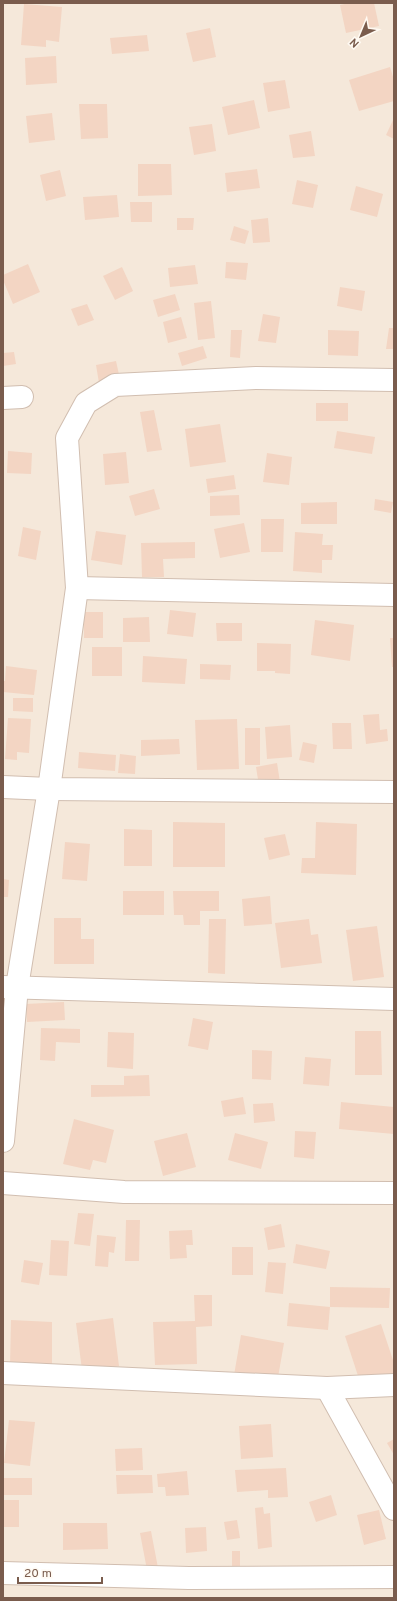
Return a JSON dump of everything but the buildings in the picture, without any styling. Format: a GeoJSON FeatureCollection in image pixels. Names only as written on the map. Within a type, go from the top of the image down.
{"type":"FeatureCollection","features":[{"type":"Feature","properties":{"kind":"street"},"geometry":{"type":"LineString","coordinates":[[3,1141],[10,987],[49,789],[77,588],[67,438],[86,403],[116,385],[256,378],[394,380]]}},
{"type":"Feature","properties":{"kind":"street"},"geometry":{"type":"LineString","coordinates":[[77,588],[394,595]]}},
{"type":"Feature","properties":{"kind":"street"},"geometry":{"type":"LineString","coordinates":[[3,787],[49,789],[394,792]]}},
{"type":"Feature","properties":{"kind":"street"},"geometry":{"type":"LineString","coordinates":[[10,987],[394,999]]}},
{"type":"Feature","properties":{"kind":"street"},"geometry":{"type":"LineString","coordinates":[[3,1183],[124,1192],[394,1193]]}},
{"type":"Feature","properties":{"kind":"street"},"geometry":{"type":"LineString","coordinates":[[3,1373],[327,1388],[394,1385]]}},
{"type":"Feature","properties":{"kind":"street"},"geometry":{"type":"LineString","coordinates":[[327,1388],[394,1509]]}},
{"type":"Feature","properties":{"kind":"street"},"geometry":{"type":"LineString","coordinates":[[3,1573],[189,1578],[394,1577]]}},
{"type":"Feature","properties":{"kind":"shaded area"},"geometry":{"type":"Polygon","coordinates":[[[3,3],[394,3],[394,1598],[3,1598],[3,3]]]}}]}
